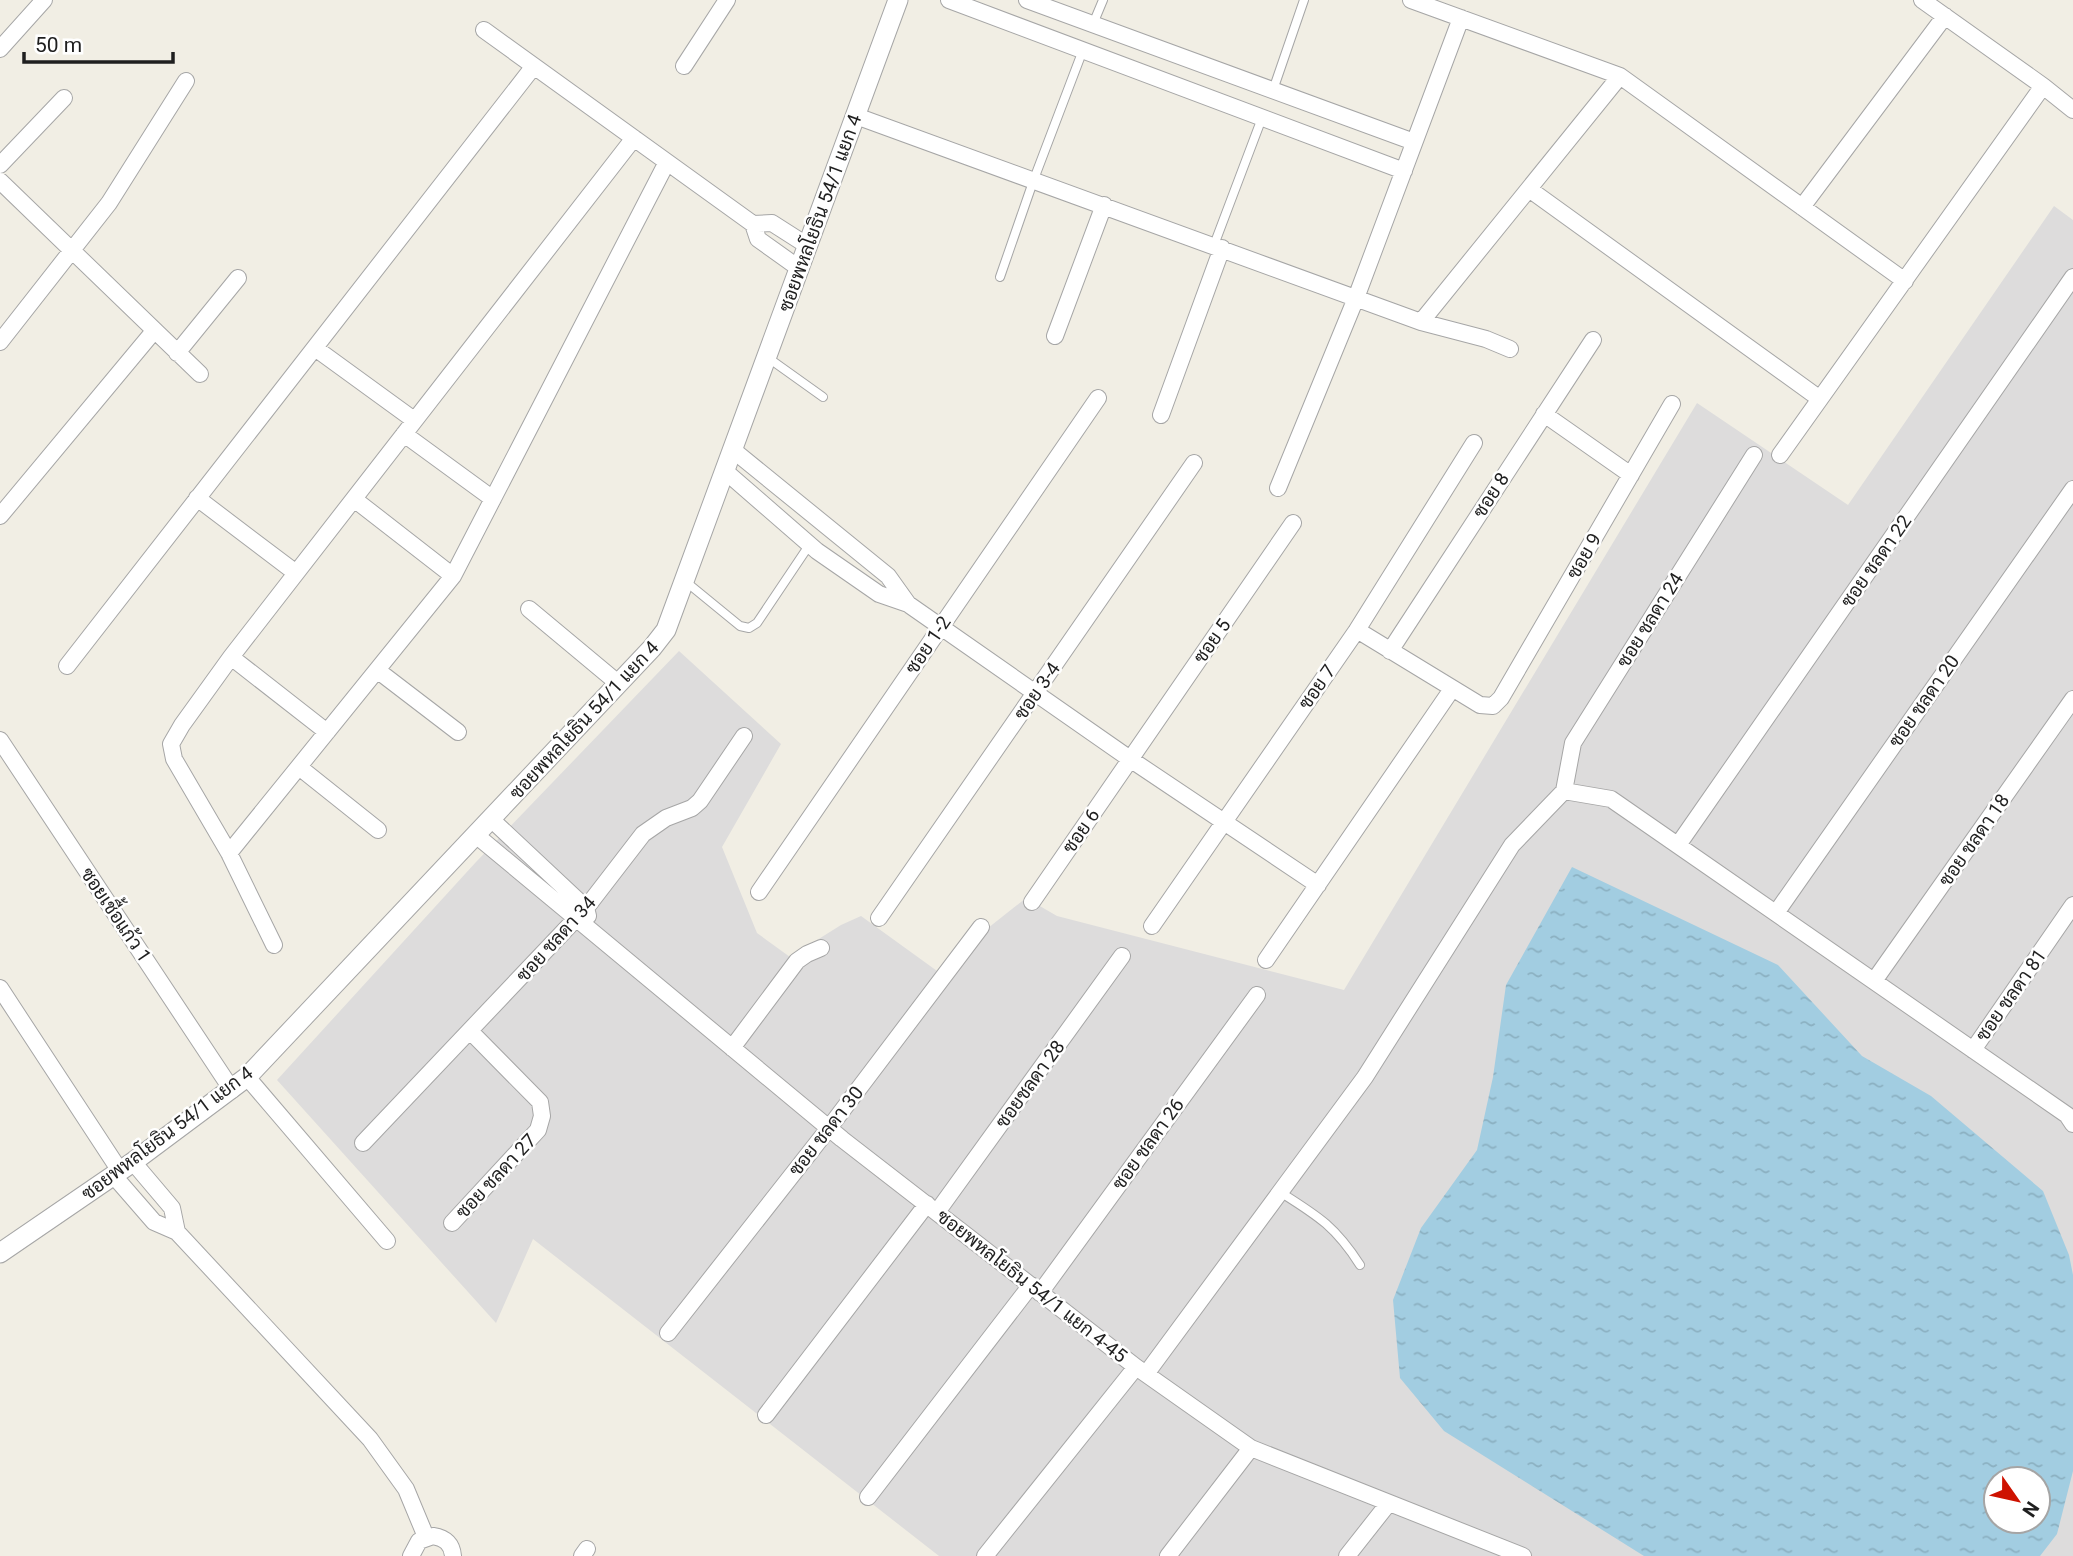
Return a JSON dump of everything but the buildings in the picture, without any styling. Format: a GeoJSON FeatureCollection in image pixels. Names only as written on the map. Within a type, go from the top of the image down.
{"type":"FeatureCollection","features":[{"type":"Feature","properties":{"kind":"street"},"geometry":{"type":"LineString","coordinates":[[0,49],[44,0]]}},
{"type":"Feature","properties":{"kind":"street"},"geometry":{"type":"LineString","coordinates":[[684,66],[727,0]]}},
{"type":"Feature","properties":{"kind":"street","name":"ซอยพหลโยธิน 54/1 แยก 4"},"geometry":{"type":"LineString","coordinates":[[2,1248],[122,1170],[240,1083],[477,836],[666,630],[898,0]]}},
{"type":"Feature","properties":{"kind":"street"},"geometry":{"type":"LineString","coordinates":[[1027,0],[1414,142]]}},
{"type":"Feature","properties":{"kind":"street"},"geometry":{"type":"LineString","coordinates":[[1411,0],[1458,11],[1620,76],[1905,281]]}},
{"type":"Feature","properties":{"kind":"street"},"geometry":{"type":"LineString","coordinates":[[1923,0],[2073,110]]}},
{"type":"Feature","properties":{"kind":"street"},"geometry":{"type":"LineString","coordinates":[[957,1],[1404,171]]}},
{"type":"Feature","properties":{"kind":"street"},"geometry":{"type":"LineString","coordinates":[[1278,488],[1356,298],[1404,171],[1458,11]]}},
{"type":"Feature","properties":{"kind":"street"},"geometry":{"type":"LineString","coordinates":[[1802,207],[1945,16]]}},
{"type":"Feature","properties":{"kind":"street"},"geometry":{"type":"LineString","coordinates":[[484,30],[753,224],[758,239],[800,269]]}},
{"type":"Feature","properties":{"kind":"street"},"geometry":{"type":"LineString","coordinates":[[1163,80],[1173,54]]}},
{"type":"Feature","properties":{"kind":"street"},"geometry":{"type":"LineString","coordinates":[[68,666],[534,66]]}},
{"type":"Feature","properties":{"kind":"street"},"geometry":{"type":"LineString","coordinates":[[1421,322],[1620,76]]}},
{"type":"Feature","properties":{"kind":"street"},"geometry":{"type":"LineString","coordinates":[[0,342],[109,203],[186,81]]}},
{"type":"Feature","properties":{"kind":"street"},"geometry":{"type":"LineString","coordinates":[[1780,454],[2043,86]]}},
{"type":"Feature","properties":{"kind":"street"},"geometry":{"type":"LineString","coordinates":[[0,164],[64,99]]}},
{"type":"Feature","properties":{"kind":"street"},"geometry":{"type":"LineString","coordinates":[[856,116],[1421,322],[1510,349]]}},
{"type":"Feature","properties":{"kind":"street"},"geometry":{"type":"LineString","coordinates":[[274,945],[229,853],[174,760],[171,744],[182,724],[296,573],[634,138]]}},
{"type":"Feature","properties":{"kind":"street"},"geometry":{"type":"LineString","coordinates":[[229,853],[453,576],[667,162]]}},
{"type":"Feature","properties":{"kind":"street"},"geometry":{"type":"LineString","coordinates":[[0,181],[200,374]]}},
{"type":"Feature","properties":{"kind":"street"},"geometry":{"type":"LineString","coordinates":[[1529,189],[1820,399]]}},
{"type":"Feature","properties":{"kind":"street"},"geometry":{"type":"LineString","coordinates":[[1055,336],[1104,205]]}},
{"type":"Feature","properties":{"kind":"street"},"geometry":{"type":"LineString","coordinates":[[753,224],[772,223],[808,246]]}},
{"type":"Feature","properties":{"kind":"street"},"geometry":{"type":"LineString","coordinates":[[1161,415],[1218,247]]}},
{"type":"Feature","properties":{"kind":"street","name":"ซอย ชลดา 22"},"geometry":{"type":"LineString","coordinates":[[1678,845],[2073,277]]}},
{"type":"Feature","properties":{"kind":"street"},"geometry":{"type":"LineString","coordinates":[[177,353],[238,278]]}},
{"type":"Feature","properties":{"kind":"street"},"geometry":{"type":"LineString","coordinates":[[0,516],[153,331]]}},
{"type":"Feature","properties":{"kind":"street","name":"ซอย 8"},"geometry":{"type":"LineString","coordinates":[[1390,651],[1593,340]]}},
{"type":"Feature","properties":{"kind":"street"},"geometry":{"type":"LineString","coordinates":[[315,348],[414,420]]}},
{"type":"Feature","properties":{"kind":"street","name":"ซอย 1-2"},"geometry":{"type":"LineString","coordinates":[[759,892],[1098,398]]}},
{"type":"Feature","properties":{"kind":"street","name":"ซอย 9"},"geometry":{"type":"LineString","coordinates":[[1452,689],[1480,705],[1493,706],[1501,698],[1672,404]]}},
{"type":"Feature","properties":{"kind":"street"},"geometry":{"type":"LineString","coordinates":[[1544,414],[1631,475]]}},
{"type":"Feature","properties":{"kind":"street"},"geometry":{"type":"LineString","coordinates":[[404,434],[492,499]]}},
{"type":"Feature","properties":{"kind":"street","name":"ซอย 7"},"geometry":{"type":"LineString","coordinates":[[1152,926],[1357,630],[1474,443]]}},
{"type":"Feature","properties":{"kind":"street"},"geometry":{"type":"LineString","coordinates":[[733,450],[888,576],[908,604]]}},
{"type":"Feature","properties":{"kind":"street","name":"ซอย ชลดา 24"},"geometry":{"type":"LineString","coordinates":[[1564,791],[1573,743],[1754,455]]}},
{"type":"Feature","properties":{"kind":"street","name":"ซอย 3-4"},"geometry":{"type":"LineString","coordinates":[[879,918],[1194,463]]}},
{"type":"Feature","properties":{"kind":"street"},"geometry":{"type":"LineString","coordinates":[[726,471],[810,544],[879,594],[908,604],[1130,759],[1318,885]]}},
{"type":"Feature","properties":{"kind":"street","name":"ซอย ชลดา 20"},"geometry":{"type":"LineString","coordinates":[[1776,913],[2073,489]]}},
{"type":"Feature","properties":{"kind":"street"},"geometry":{"type":"LineString","coordinates":[[197,499],[296,573]]}},
{"type":"Feature","properties":{"kind":"street"},"geometry":{"type":"LineString","coordinates":[[354,499],[453,576]]}},
{"type":"Feature","properties":{"kind":"street","name":"ซอย 5"},"geometry":{"type":"LineString","coordinates":[[1130,759],[1293,523]]}},
{"type":"Feature","properties":{"kind":"street"},"geometry":{"type":"LineString","coordinates":[[529,609],[619,684]]}},
{"type":"Feature","properties":{"kind":"street"},"geometry":{"type":"LineString","coordinates":[[1266,960],[1452,689],[1357,630]]}},
{"type":"Feature","properties":{"kind":"street"},"geometry":{"type":"LineString","coordinates":[[232,657],[327,732]]}},
{"type":"Feature","properties":{"kind":"street"},"geometry":{"type":"LineString","coordinates":[[377,670],[458,732]]}},
{"type":"Feature","properties":{"kind":"street","name":"ซอย ชลดา 18"},"geometry":{"type":"LineString","coordinates":[[1874,981],[2073,699]]}},
{"type":"Feature","properties":{"kind":"street","name":"ซอย ชลดา 34"},"geometry":{"type":"LineString","coordinates":[[363,1143],[581,914],[643,834],[666,818],[692,808],[700,801],[744,736]]}},
{"type":"Feature","properties":{"kind":"street","name":"ซอยเชื้อแก้ว 1"},"geometry":{"type":"LineString","coordinates":[[0,740],[240,1083],[387,1241]]}},
{"type":"Feature","properties":{"kind":"street","name":"ซอย 6"},"geometry":{"type":"LineString","coordinates":[[1032,902],[1130,759]]}},
{"type":"Feature","properties":{"kind":"street"},"geometry":{"type":"LineString","coordinates":[[299,767],[378,830]]}},
{"type":"Feature","properties":{"kind":"street"},"geometry":{"type":"LineString","coordinates":[[985,1556],[1141,1371],[1280,1192],[1365,1077],[1512,845],[1564,791],[1611,799],[2071,1115]]}},
{"type":"Feature","properties":{"kind":"street"},"geometry":{"type":"LineString","coordinates":[[492,820],[581,914]]}},
{"type":"Feature","properties":{"kind":"street"},"geometry":{"type":"LineString","coordinates":[[477,836],[581,914]]}},
{"type":"Feature","properties":{"kind":"street","name":"ซอย ชลดา 81"},"geometry":{"type":"LineString","coordinates":[[1973,1050],[2073,905]]}},
{"type":"Feature","properties":{"kind":"street","name":"ซอยพหลโยธิน 54/1 แยก 4-45"},"geometry":{"type":"LineString","coordinates":[[581,914],[593,932],[829,1128],[1141,1371],[1251,1448],[1523,1556]]}},
{"type":"Feature","properties":{"kind":"street","name":"ซอย ชลดา 30"},"geometry":{"type":"LineString","coordinates":[[668,1333],[829,1128],[981,927]]}},
{"type":"Feature","properties":{"kind":"street"},"geometry":{"type":"LineString","coordinates":[[732,1048],[797,961],[821,948]]}},
{"type":"Feature","properties":{"kind":"street","name":"ซอยชลดา 28"},"geometry":{"type":"LineString","coordinates":[[766,1415],[932,1208],[1122,956]]}},
{"type":"Feature","properties":{"kind":"street"},"geometry":{"type":"LineString","coordinates":[[0,988],[154,1222],[177,1232],[370,1439],[406,1489],[426,1537]]}},
{"type":"Feature","properties":{"kind":"street","name":"ซอย ชลดา 26"},"geometry":{"type":"LineString","coordinates":[[868,1497],[1035,1289],[1257,995]]}},
{"type":"Feature","properties":{"kind":"street","name":"ซอย ชลดา 27"},"geometry":{"type":"LineString","coordinates":[[452,1223],[538,1130],[542,1116],[540,1102],[470,1031]]}},
{"type":"Feature","properties":{"kind":"street"},"geometry":{"type":"LineString","coordinates":[[122,1170],[172,1208],[177,1232]]}},
{"type":"Feature","properties":{"kind":"street"},"geometry":{"type":"LineString","coordinates":[[1168,1556],[1251,1448]]}},
{"type":"Feature","properties":{"kind":"street"},"geometry":{"type":"LineString","coordinates":[[1347,1556],[1388,1504]]}},
{"type":"Feature","properties":{"kind":"street"},"geometry":{"type":"LineString","coordinates":[[411,1556],[419,1541],[433,1536],[446,1541],[451,1546],[453,1556]]}},
{"type":"Feature","properties":{"kind":"lane"},"geometry":{"type":"LineString","coordinates":[[1093,24],[1103,0]]}},
{"type":"Feature","properties":{"kind":"lane"},"geometry":{"type":"LineString","coordinates":[[1272,90],[1304,0]]}},
{"type":"Feature","properties":{"kind":"lane"},"geometry":{"type":"LineString","coordinates":[[1000,276],[1083,50]]}},
{"type":"Feature","properties":{"kind":"lane"},"geometry":{"type":"LineString","coordinates":[[1218,247],[1262,118]]}},
{"type":"Feature","properties":{"kind":"lane"},"geometry":{"type":"LineString","coordinates":[[767,357],[823,397]]}},
{"type":"Feature","properties":{"kind":"lane"},"geometry":{"type":"LineString","coordinates":[[685,581],[740,626],[749,628],[757,623],[810,544]]}},
{"type":"Feature","properties":{"kind":"lane"},"geometry":{"type":"LineString","coordinates":[[1280,1192],[1336,1231],[1360,1265]]}},
{"type":"Feature","properties":{"kind":"shaded area"},"geometry":{"type":"Polygon","coordinates":[[[2054,206],[2073,220],[2073,1556],[939,1556],[533,1239],[496,1323],[277,1080],[476,862],[679,651],[781,744],[722,847],[757,933],[790,957],[841,925],[861,916],[944,976],[983,932],[1026,898],[1057,916],[1344,990],[1697,403],[1848,505],[2054,206]]]}},
{"type":"Feature","properties":{"kind":"water"},"geometry":{"type":"Polygon","coordinates":[[[1572,867],[1778,965],[1862,1056],[1931,1096],[2043,1191],[2069,1255],[2073,1275],[2073,1471],[2057,1534],[2040,1556],[1644,1556],[1444,1431],[1400,1378],[1393,1300],[1421,1228],[1477,1150],[1493,1077],[1506,985],[1572,867]]]}}]}
